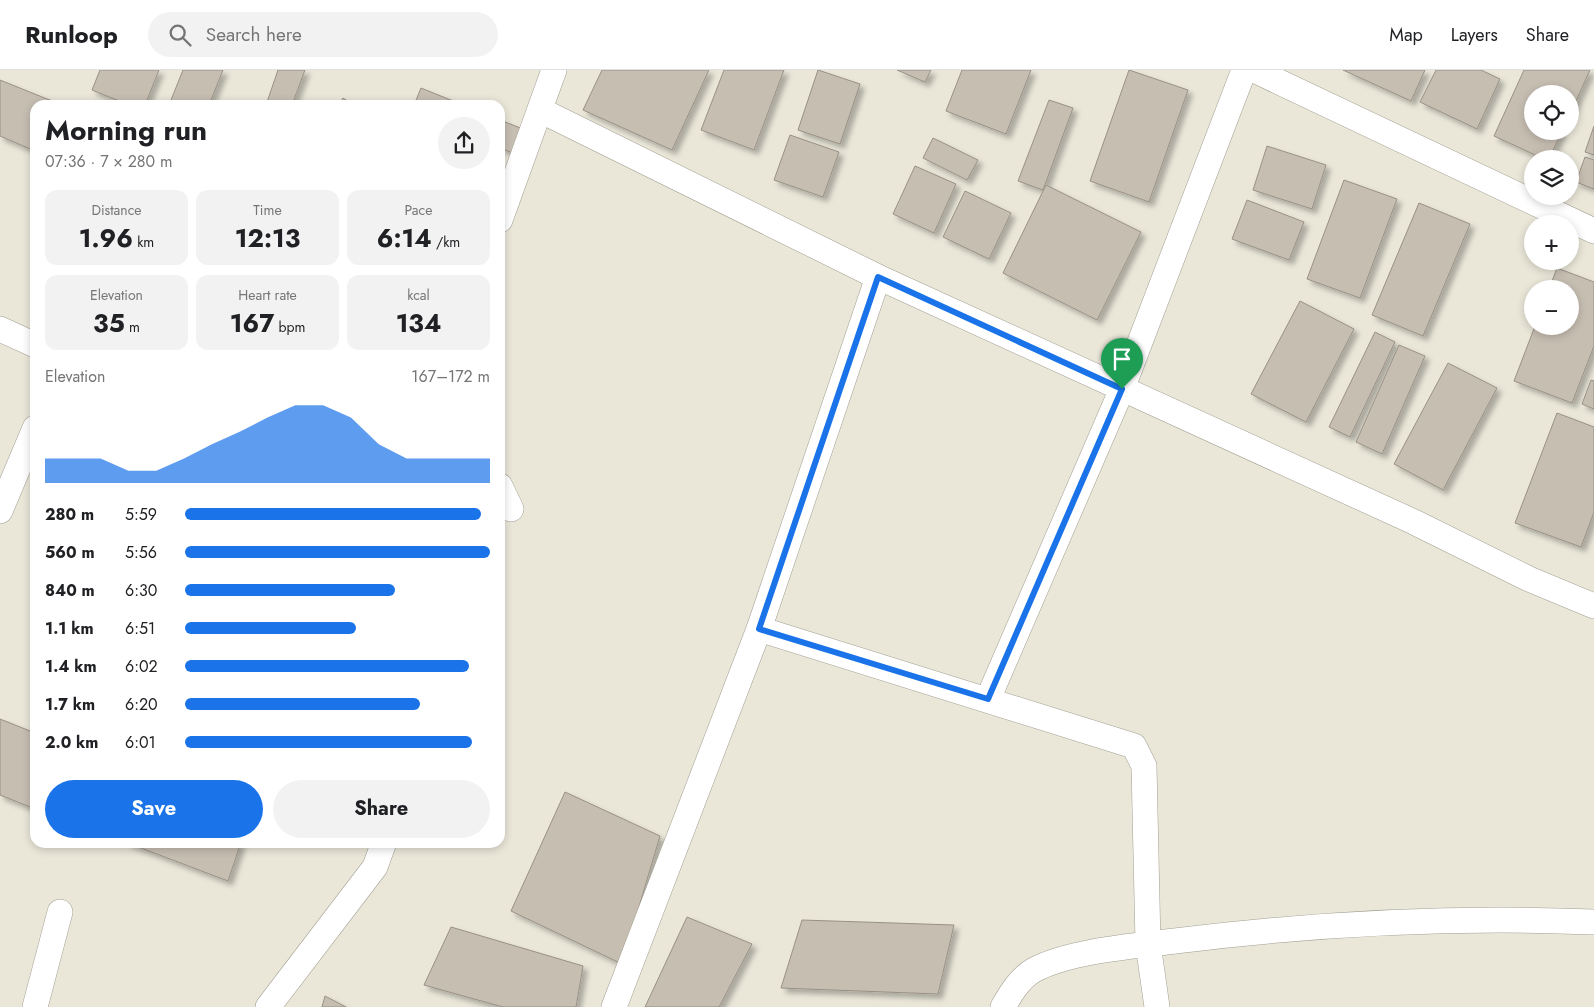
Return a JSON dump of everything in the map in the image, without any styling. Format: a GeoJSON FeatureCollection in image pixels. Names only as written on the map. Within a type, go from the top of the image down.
{"type":"FeatureCollection","features":[{"type":"Feature","properties":{"kind":"street"},"geometry":{"type":"LineString","coordinates":[[505,206],[554,70]]}},
{"type":"Feature","properties":{"kind":"street"},"geometry":{"type":"LineString","coordinates":[[988,699],[1122,389],[1244,70]]}},
{"type":"Feature","properties":{"kind":"street"},"geometry":{"type":"LineString","coordinates":[[1254,70],[1594,231]]}},
{"type":"Feature","properties":{"kind":"street"},"geometry":{"type":"LineString","coordinates":[[540,110],[878,277],[1414,522],[1529,579],[1594,606]]}},
{"type":"Feature","properties":{"kind":"street"},"geometry":{"type":"LineString","coordinates":[[614,1007],[759,629],[878,277]]}},
{"type":"Feature","properties":{"kind":"street"},"geometry":{"type":"LineString","coordinates":[[0,329],[30,343]]}},
{"type":"Feature","properties":{"kind":"street"},"geometry":{"type":"LineString","coordinates":[[0,511],[30,440]]}},
{"type":"Feature","properties":{"kind":"street"},"geometry":{"type":"LineString","coordinates":[[505,496],[511,509]]}},
{"type":"Feature","properties":{"kind":"street"},"geometry":{"type":"LineString","coordinates":[[759,629],[1134,746],[1144,766],[1148,944],[1157,1007]]}},
{"type":"Feature","properties":{"kind":"street"},"geometry":{"type":"LineString","coordinates":[[268,1007],[375,867],[382,848]]}},
{"type":"Feature","properties":{"kind":"street"},"geometry":{"type":"LineString","coordinates":[[35,1007],[60,912]]}},
{"type":"Feature","properties":{"kind":"street"},"geometry":{"type":"LineString","coordinates":[[1003,1007],[1014,988],[1034,970],[1075,956],[1148,944],[1270,929],[1520,919],[1594,922]]}},
{"type":"Feature","properties":{"kind":"building"},"geometry":{"type":"Polygon","coordinates":[[[100,70],[159,70],[147,100],[117,100],[92,90],[100,70]]]}},
{"type":"Feature","properties":{"kind":"building"},"geometry":{"type":"Polygon","coordinates":[[[183,70],[223,70],[211,100],[171,100],[183,70]]]}},
{"type":"Feature","properties":{"kind":"building"},"geometry":{"type":"Polygon","coordinates":[[[278,70],[305,70],[294,100],[268,100],[278,70]]]}},
{"type":"Feature","properties":{"kind":"building"},"geometry":{"type":"Polygon","coordinates":[[[602,70],[709,70],[672,150],[583,110],[602,70]]]}},
{"type":"Feature","properties":{"kind":"building"},"geometry":{"type":"Polygon","coordinates":[[[724,70],[784,70],[754,150],[701,130],[724,70]]]}},
{"type":"Feature","properties":{"kind":"building"},"geometry":{"type":"Polygon","coordinates":[[[818,70],[860,84],[840,144],[798,130],[818,70]]]}},
{"type":"Feature","properties":{"kind":"building"},"geometry":{"type":"Polygon","coordinates":[[[897,70],[931,70],[925,82],[897,70]]]}},
{"type":"Feature","properties":{"kind":"building"},"geometry":{"type":"Polygon","coordinates":[[[962,70],[1031,70],[1006,134],[946,111],[962,70]]]}},
{"type":"Feature","properties":{"kind":"building"},"geometry":{"type":"Polygon","coordinates":[[[1129,70],[1188,90],[1149,202],[1090,181],[1129,70]]]}},
{"type":"Feature","properties":{"kind":"building"},"geometry":{"type":"Polygon","coordinates":[[[1343,70],[1425,70],[1411,101],[1343,70]]]}},
{"type":"Feature","properties":{"kind":"building"},"geometry":{"type":"Polygon","coordinates":[[[1436,70],[1481,70],[1500,79],[1477,129],[1420,102],[1436,70]]]}},
{"type":"Feature","properties":{"kind":"building"},"geometry":{"type":"Polygon","coordinates":[[[1524,70],[1590,70],[1579,94],[1579,85],[1524,85],[1524,140],[1558,140],[1553,150],[1524,150],[1494,136],[1524,70]]]}},
{"type":"Feature","properties":{"kind":"building"},"geometry":{"type":"Polygon","coordinates":[[[0,80],[50,100],[30,100],[30,149],[0,136],[0,80]]]}},
{"type":"Feature","properties":{"kind":"building"},"geometry":{"type":"Polygon","coordinates":[[[421,88],[451,100],[416,100],[421,88]]]}},
{"type":"Feature","properties":{"kind":"building"},"geometry":{"type":"Polygon","coordinates":[[[1049,100],[1073,108],[1043,190],[1018,181],[1049,100]]]}},
{"type":"Feature","properties":{"kind":"building"},"geometry":{"type":"Polygon","coordinates":[[[505,122],[528,131],[518,155],[505,150],[505,122]]]}},
{"type":"Feature","properties":{"kind":"building"},"geometry":{"type":"Polygon","coordinates":[[[1594,126],[1594,155],[1585,152],[1594,126]]]}},
{"type":"Feature","properties":{"kind":"building"},"geometry":{"type":"Polygon","coordinates":[[[790,135],[839,152],[823,197],[774,180],[790,135]]]}},
{"type":"Feature","properties":{"kind":"building"},"geometry":{"type":"Polygon","coordinates":[[[933,138],[978,160],[967,180],[923,158],[933,138]]]}},
{"type":"Feature","properties":{"kind":"building"},"geometry":{"type":"Polygon","coordinates":[[[1267,146],[1326,165],[1312,209],[1253,190],[1267,146]]]}},
{"type":"Feature","properties":{"kind":"building"},"geometry":{"type":"Polygon","coordinates":[[[1585,157],[1594,160],[1594,189],[1579,183],[1579,174],[1585,157]]]}},
{"type":"Feature","properties":{"kind":"building"},"geometry":{"type":"Polygon","coordinates":[[[915,166],[956,184],[934,233],[893,214],[915,166]]]}},
{"type":"Feature","properties":{"kind":"building"},"geometry":{"type":"Polygon","coordinates":[[[1344,180],[1397,199],[1360,298],[1307,279],[1344,180]]]}},
{"type":"Feature","properties":{"kind":"building"},"geometry":{"type":"Polygon","coordinates":[[[1046,185],[1141,232],[1097,320],[1003,273],[1046,185]]]}},
{"type":"Feature","properties":{"kind":"building"},"geometry":{"type":"Polygon","coordinates":[[[965,191],[1011,213],[989,259],[943,237],[965,191]]]}},
{"type":"Feature","properties":{"kind":"building"},"geometry":{"type":"Polygon","coordinates":[[[1247,200],[1304,222],[1289,260],[1232,239],[1247,200]]]}},
{"type":"Feature","properties":{"kind":"building"},"geometry":{"type":"Polygon","coordinates":[[[1419,203],[1470,224],[1423,336],[1372,315],[1419,203]]]}},
{"type":"Feature","properties":{"kind":"building"},"geometry":{"type":"Polygon","coordinates":[[[1556,270],[1562,270],[1594,282],[1594,346],[1572,403],[1514,381],[1532,335],[1579,335],[1579,280],[1552,280],[1556,270]]]}},
{"type":"Feature","properties":{"kind":"building"},"geometry":{"type":"Polygon","coordinates":[[[1300,301],[1354,329],[1306,422],[1251,394],[1300,301]]]}},
{"type":"Feature","properties":{"kind":"building"},"geometry":{"type":"Polygon","coordinates":[[[1375,332],[1395,342],[1350,437],[1329,427],[1375,332]]]}},
{"type":"Feature","properties":{"kind":"building"},"geometry":{"type":"Polygon","coordinates":[[[1399,345],[1425,356],[1382,454],[1356,442],[1399,345]]]}},
{"type":"Feature","properties":{"kind":"building"},"geometry":{"type":"Polygon","coordinates":[[[1448,363],[1497,388],[1443,490],[1394,464],[1448,363]]]}},
{"type":"Feature","properties":{"kind":"building"},"geometry":{"type":"Polygon","coordinates":[[[1591,380],[1594,381],[1594,409],[1582,404],[1591,380]]]}},
{"type":"Feature","properties":{"kind":"building"},"geometry":{"type":"Polygon","coordinates":[[[1557,413],[1594,427],[1594,512],[1581,547],[1515,523],[1557,413]]]}},
{"type":"Feature","properties":{"kind":"building"},"geometry":{"type":"Polygon","coordinates":[[[0,719],[30,731],[30,807],[0,795],[0,719]]]}},
{"type":"Feature","properties":{"kind":"building"},"geometry":{"type":"Polygon","coordinates":[[[565,792],[660,836],[622,964],[511,911],[565,792]]]}},
{"type":"Feature","properties":{"kind":"building"},"geometry":{"type":"Polygon","coordinates":[[[141,848],[239,848],[228,881],[141,848]]]}},
{"type":"Feature","properties":{"kind":"building"},"geometry":{"type":"Polygon","coordinates":[[[687,917],[752,944],[719,1007],[645,1007],[687,917]]]}},
{"type":"Feature","properties":{"kind":"building"},"geometry":{"type":"Polygon","coordinates":[[[802,920],[954,925],[938,994],[781,988],[802,920]]]}},
{"type":"Feature","properties":{"kind":"building"},"geometry":{"type":"Polygon","coordinates":[[[451,927],[583,966],[576,1007],[503,1007],[424,985],[451,927]]]}},
{"type":"Feature","properties":{"kind":"building"},"geometry":{"type":"Polygon","coordinates":[[[325,996],[346,1007],[322,1007],[325,996]]]}},
{"type":"Feature","properties":{"kind":"route"},"geometry":{"type":"LineString","coordinates":[[878,277],[1122,389],[988,699],[759,629],[878,277]]}}]}
